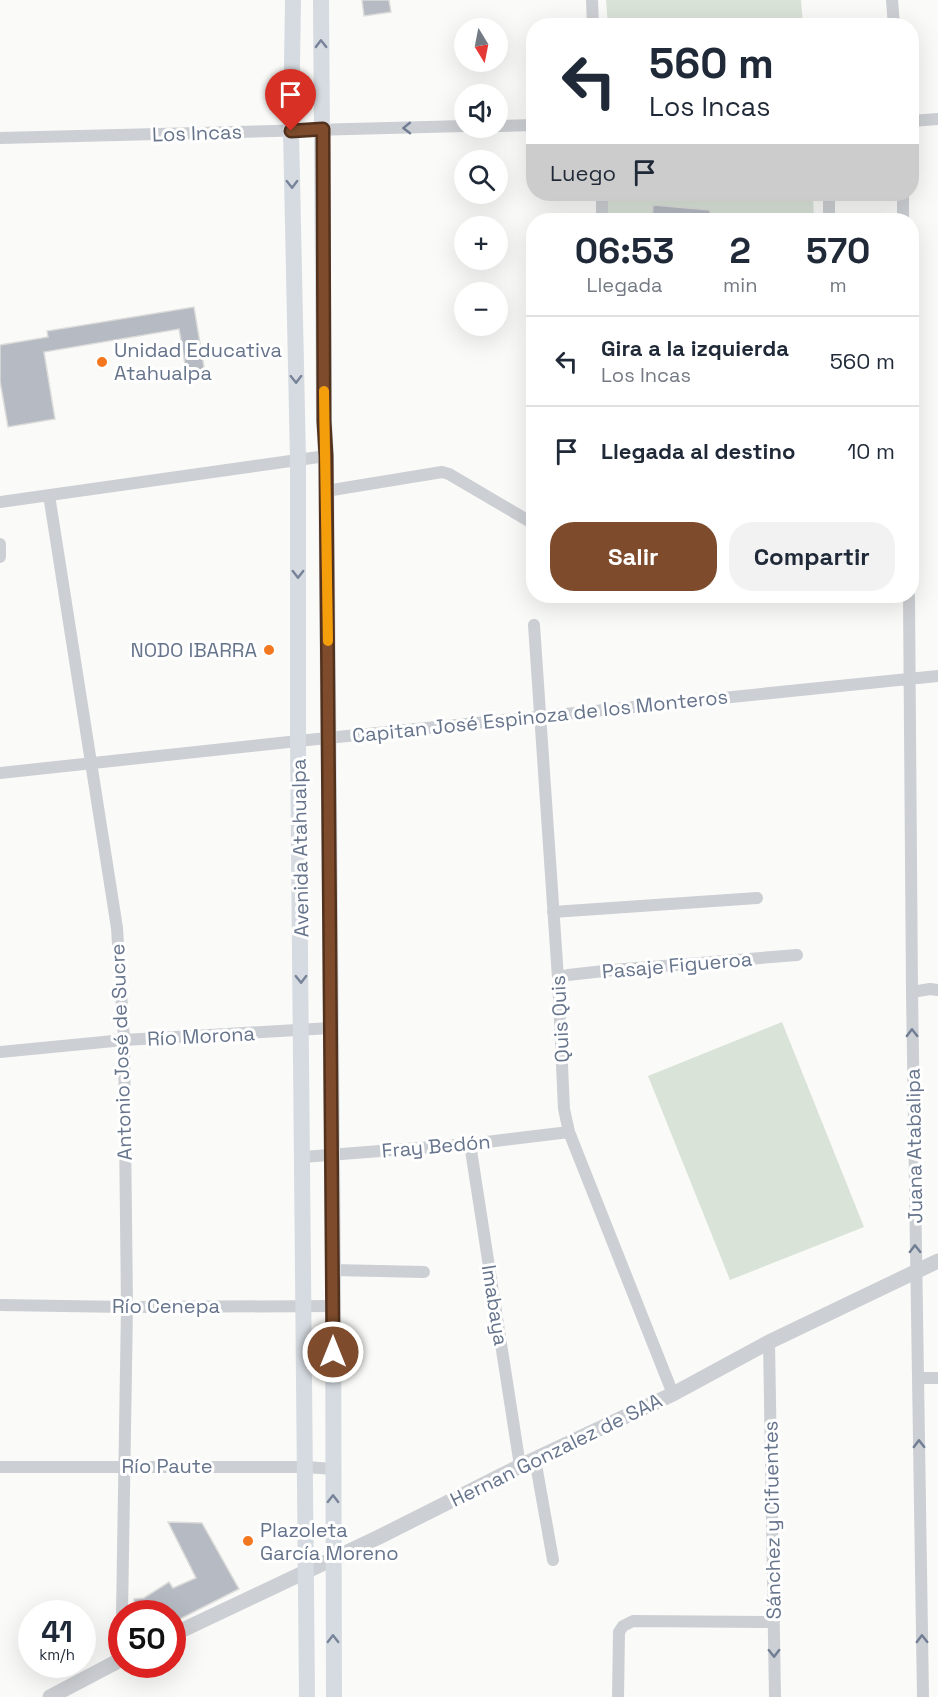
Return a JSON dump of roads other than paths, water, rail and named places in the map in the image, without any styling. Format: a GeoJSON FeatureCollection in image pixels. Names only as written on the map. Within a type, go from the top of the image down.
{"type":"FeatureCollection","features":[{"type":"Feature","properties":{"kind":"main road","name":"Avenida Atahualpa"},"geometry":{"type":"LineString","coordinates":[[293,0],[291,131],[298,460],[298,741],[307,1697]]}},
{"type":"Feature","properties":{"kind":"main road","name":"Avenida Atahualpa"},"geometry":{"type":"LineString","coordinates":[[321,0],[329,738],[334,1697]]}},
{"type":"Feature","properties":{"kind":"street"},"geometry":{"type":"LineString","coordinates":[[592,0],[593,18]]}},
{"type":"Feature","properties":{"kind":"street"},"geometry":{"type":"LineString","coordinates":[[892,0],[893,18]]}},
{"type":"Feature","properties":{"kind":"street"},"geometry":{"type":"LineString","coordinates":[[919,120],[938,119]]}},
{"type":"Feature","properties":{"kind":"street"},"geometry":{"type":"LineString","coordinates":[[508,126],[526,125]]}},
{"type":"Feature","properties":{"kind":"street","name":"Los Incas"},"geometry":{"type":"LineString","coordinates":[[0,138],[454,126]]}},
{"type":"Feature","properties":{"kind":"street"},"geometry":{"type":"LineString","coordinates":[[0,502],[326,456]]}},
{"type":"Feature","properties":{"kind":"street"},"geometry":{"type":"LineString","coordinates":[[326,491],[442,472],[450,474],[526,519]]}},
{"type":"Feature","properties":{"kind":"street","name":"Antonio José de Sucre"},"geometry":{"type":"LineString","coordinates":[[49,495],[117,928],[124,1040],[127,1307],[122,1600]]}},
{"type":"Feature","properties":{"kind":"street"},"geometry":{"type":"LineString","coordinates":[[0,544],[0,557]]}},
{"type":"Feature","properties":{"kind":"street","name":"Juana Atabalipa"},"geometry":{"type":"LineString","coordinates":[[909,603],[915,1271],[923,1697]]}},
{"type":"Feature","properties":{"kind":"street","name":"Quis Quis"},"geometry":{"type":"LineString","coordinates":[[534,625],[558,978],[564,1109],[569,1132],[673,1394]]}},
{"type":"Feature","properties":{"kind":"street","name":"Capitan José Espinoza de los Monteros"},"geometry":{"type":"LineString","coordinates":[[0,773],[938,676]]}},
{"type":"Feature","properties":{"kind":"street"},"geometry":{"type":"LineString","coordinates":[[553,912],[757,898]]}},
{"type":"Feature","properties":{"kind":"street","name":"Pasaje Figueroa"},"geometry":{"type":"LineString","coordinates":[[558,978],[613,970],[797,955]]}},
{"type":"Feature","properties":{"kind":"street"},"geometry":{"type":"LineString","coordinates":[[912,992],[938,990]]}},
{"type":"Feature","properties":{"kind":"street","name":"Río Morona"},"geometry":{"type":"LineString","coordinates":[[0,1052],[124,1040],[331,1028]]}},
{"type":"Feature","properties":{"kind":"street","name":"Fray Bedón"},"geometry":{"type":"LineString","coordinates":[[303,1157],[470,1144],[569,1132]]}},
{"type":"Feature","properties":{"kind":"street","name":"Imabaya"},"geometry":{"type":"LineString","coordinates":[[470,1144],[527,1462],[553,1560]]}},
{"type":"Feature","properties":{"kind":"street","name":"Hernan Gonzalez de SAA"},"geometry":{"type":"LineString","coordinates":[[186,1628],[379,1537],[527,1462],[673,1394],[769,1342],[938,1261]]}},
{"type":"Feature","properties":{"kind":"street"},"geometry":{"type":"LineString","coordinates":[[333,1270],[424,1272]]}},
{"type":"Feature","properties":{"kind":"street","name":"Río Cenepa"},"geometry":{"type":"LineString","coordinates":[[0,1305],[333,1306]]}},
{"type":"Feature","properties":{"kind":"street","name":"Sánchez y Cifuentes"},"geometry":{"type":"LineString","coordinates":[[769,1342],[775,1697]]}},
{"type":"Feature","properties":{"kind":"street"},"geometry":{"type":"LineString","coordinates":[[918,1378],[938,1378]]}},
{"type":"Feature","properties":{"kind":"street","name":"Río Paute"},"geometry":{"type":"LineString","coordinates":[[0,1467],[306,1467],[334,1469]]}},
{"type":"Feature","properties":{"kind":"street"},"geometry":{"type":"LineString","coordinates":[[618,1697],[619,1632],[623,1626],[633,1621],[774,1622]]}},
{"type":"Feature","properties":{"kind":"street"},"geometry":{"type":"LineString","coordinates":[[50,1697],[108,1666]]}},
{"type":"Feature","properties":{"kind":"place","name":"Unidad Educativa Atahualpa"},"geometry":{"type":"Point","coordinates":[102,362]}},
{"type":"Feature","properties":{"kind":"place","name":"NODO IBARRA"},"geometry":{"type":"Point","coordinates":[269,650]}},
{"type":"Feature","properties":{"kind":"place","name":"Plazoleta García Moreno"},"geometry":{"type":"Point","coordinates":[248,1541]}}]}
